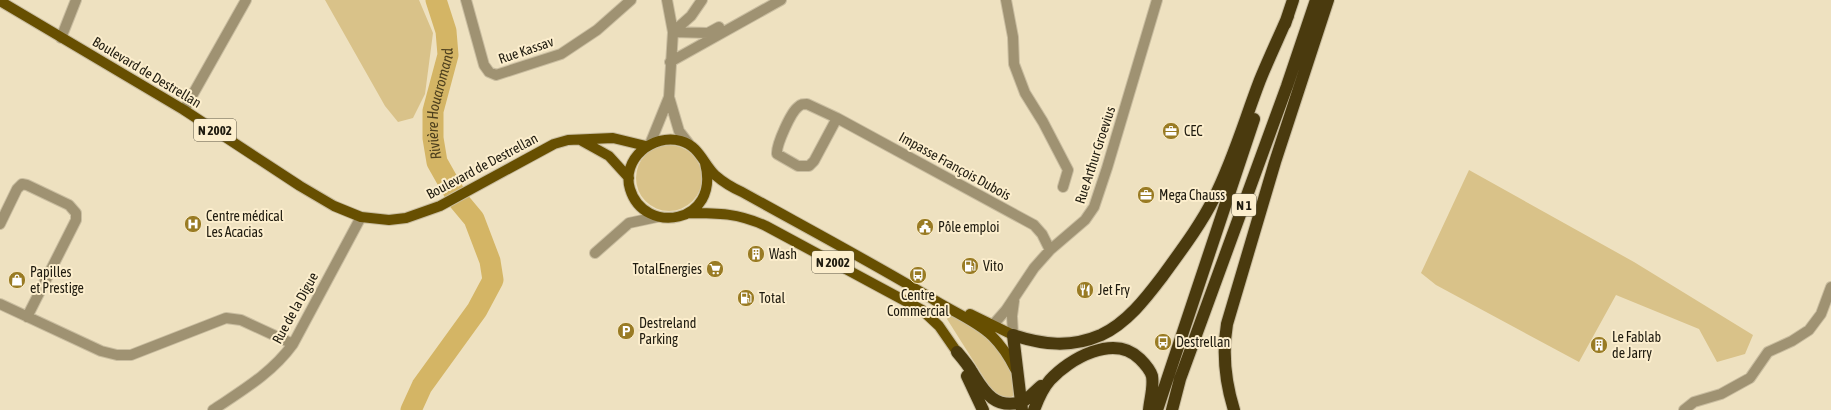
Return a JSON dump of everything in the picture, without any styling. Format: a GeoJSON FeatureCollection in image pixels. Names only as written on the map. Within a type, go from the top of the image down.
{"type":"FeatureCollection","features":[{"type":"Feature","properties":{"kind":"highway","name":"N 1"},"geometry":{"type":"LineString","coordinates":[[1157,410],[1293,0]]}},
{"type":"Feature","properties":{"kind":"highway","name":"N 1"},"geometry":{"type":"LineString","coordinates":[[1172,410],[1180,379],[1284,93],[1316,0]]}},
{"type":"Feature","properties":{"kind":"highway"},"geometry":{"type":"LineString","coordinates":[[1234,410],[1224,364],[1223,351],[1227,324],[1275,162],[1328,0]]}},
{"type":"Feature","properties":{"kind":"highway"},"geometry":{"type":"LineString","coordinates":[[1021,406],[1013,335],[1038,343],[1055,345],[1077,343],[1102,334],[1116,326],[1146,298],[1184,245],[1213,200],[1230,161],[1261,78],[1288,16]]}},
{"type":"Feature","properties":{"kind":"highway"},"geometry":{"type":"LineString","coordinates":[[957,352],[990,400],[1004,406],[1021,406],[1057,373],[1084,355],[1101,350],[1120,349],[1136,355],[1147,366],[1152,377],[1149,410]]}},
{"type":"Feature","properties":{"kind":"highway"},"geometry":{"type":"LineString","coordinates":[[957,352],[983,410]]}},
{"type":"Feature","properties":{"kind":"highway"},"geometry":{"type":"LineString","coordinates":[[1034,410],[1040,393],[1057,373]]}},
{"type":"Feature","properties":{"kind":"main road","name":"Boulevard de Destrellan"},"geometry":{"type":"LineString","coordinates":[[0,1],[184,110],[300,186],[334,206],[361,217],[389,220],[406,218],[440,206],[554,144],[568,140],[582,141],[613,138],[648,145]]}},
{"type":"Feature","properties":{"kind":"main road"},"geometry":{"type":"LineString","coordinates":[[672,139],[689,144],[701,155],[708,174],[706,191],[697,206],[688,213],[676,217],[658,217],[645,210],[630,191],[629,178],[632,164],[648,145],[672,139]]}},
{"type":"Feature","properties":{"kind":"main road"},"geometry":{"type":"LineString","coordinates":[[582,141],[609,156],[629,178]]}},
{"type":"Feature","properties":{"kind":"main road","name":"N 2002"},"geometry":{"type":"LineString","coordinates":[[705,163],[715,175],[739,191],[891,274],[992,326],[1013,335]]}},
{"type":"Feature","properties":{"kind":"main road","name":"N 2002"},"geometry":{"type":"LineString","coordinates":[[688,213],[731,214],[753,220],[766,226],[922,310],[939,326],[957,352]]}},
{"type":"Feature","properties":{"kind":"main road"},"geometry":{"type":"LineString","coordinates":[[891,274],[986,332],[1005,351],[1018,375]]}},
{"type":"Feature","properties":{"kind":"street"},"geometry":{"type":"LineString","coordinates":[[62,38],[76,0]]}},
{"type":"Feature","properties":{"kind":"street"},"geometry":{"type":"LineString","coordinates":[[184,110],[246,0]]}},
{"type":"Feature","properties":{"kind":"street","name":"Rue Kassav"},"geometry":{"type":"LineString","coordinates":[[466,0],[484,65],[489,72],[496,75],[561,54],[597,30],[631,0]]}},
{"type":"Feature","properties":{"kind":"street"},"geometry":{"type":"LineString","coordinates":[[667,0],[673,32],[669,97],[679,131],[689,144]]}},
{"type":"Feature","properties":{"kind":"street"},"geometry":{"type":"LineString","coordinates":[[673,32],[691,16],[702,0]]}},
{"type":"Feature","properties":{"kind":"street"},"geometry":{"type":"LineString","coordinates":[[673,32],[708,33],[770,0]]}},
{"type":"Feature","properties":{"kind":"street"},"geometry":{"type":"LineString","coordinates":[[670,62],[781,0]]}},
{"type":"Feature","properties":{"kind":"street"},"geometry":{"type":"LineString","coordinates":[[1006,0],[1013,37],[1014,64],[1025,92],[1043,122],[1068,170],[1063,187]]}},
{"type":"Feature","properties":{"kind":"street","name":"Rue Arthur Groevius"},"geometry":{"type":"LineString","coordinates":[[992,326],[1002,315],[1028,276],[1050,250],[1085,220],[1094,206],[1107,168],[1157,0]]}},
{"type":"Feature","properties":{"kind":"street"},"geometry":{"type":"LineString","coordinates":[[648,145],[669,97]]}},
{"type":"Feature","properties":{"kind":"street","name":"Impasse François Dubois"},"geometry":{"type":"LineString","coordinates":[[837,118],[814,161],[809,166],[798,166],[777,154],[778,144],[798,106],[807,104],[837,118],[1034,225],[1042,234],[1050,250]]}},
{"type":"Feature","properties":{"kind":"street"},"geometry":{"type":"LineString","coordinates":[[0,224],[17,189],[22,184],[69,204],[76,213],[76,220],[27,317]]}},
{"type":"Feature","properties":{"kind":"street","name":"Rue de la Digue"},"geometry":{"type":"LineString","coordinates":[[213,410],[269,371],[282,360],[293,344],[361,217]]}},
{"type":"Feature","properties":{"kind":"street"},"geometry":{"type":"LineString","coordinates":[[595,252],[629,223],[658,217]]}},
{"type":"Feature","properties":{"kind":"street"},"geometry":{"type":"LineString","coordinates":[[1684,410],[1694,402],[1721,394],[1750,378],[1768,352],[1792,341],[1809,330],[1821,314],[1831,287]]}},
{"type":"Feature","properties":{"kind":"street","name":"Rue Arthur Groevius"},"geometry":{"type":"LineString","coordinates":[[1013,335],[1012,316],[1016,293]]}},
{"type":"Feature","properties":{"kind":"street"},"geometry":{"type":"LineString","coordinates":[[0,304],[96,349],[117,355],[131,355],[226,318],[241,320],[293,344]]}},
{"type":"Feature","properties":{"kind":"shaded area"},"geometry":{"type":"Polygon","coordinates":[[[325,0],[419,0],[433,33],[425,94],[413,118],[398,122],[385,106],[325,0]]]}},
{"type":"Feature","properties":{"kind":"shaded area"},"geometry":{"type":"Polygon","coordinates":[[[669,145],[682,148],[692,155],[699,165],[702,178],[699,191],[692,201],[682,208],[669,211],[656,208],[646,201],[639,191],[636,178],[639,165],[646,155],[656,148],[669,145]]]}},
{"type":"Feature","properties":{"kind":"shaded area"},"geometry":{"type":"Polygon","coordinates":[[[1469,170],[1634,262],[1753,335],[1745,354],[1717,362],[1699,329],[1616,295],[1579,362],[1436,285],[1421,273],[1469,170]]]}},
{"type":"Feature","properties":{"kind":"shaded area"},"geometry":{"type":"Polygon","coordinates":[[[951,314],[985,337],[1004,355],[1010,366],[1014,379],[1016,394],[1008,399],[1000,398],[993,392],[947,319],[951,314]]]}},
{"type":"Feature","properties":{"kind":"waterway","name":"Rivière Houaromand"},"geometry":{"type":"LineString","coordinates":[[411,410],[422,386],[477,310],[493,280],[490,261],[474,219],[459,201],[437,162],[433,138],[433,111],[448,55],[446,31],[436,0]]}},
{"type":"Feature","properties":{"kind":"place","name":"CEC"},"geometry":{"type":"Point","coordinates":[1171,131]}},
{"type":"Feature","properties":{"kind":"place","name":"Mega Chauss"},"geometry":{"type":"Point","coordinates":[1146,195]}},
{"type":"Feature","properties":{"kind":"place","name":"Centre médical Les Acacias"},"geometry":{"type":"Point","coordinates":[193,224]}},
{"type":"Feature","properties":{"kind":"place","name":"Pôle emploi"},"geometry":{"type":"Point","coordinates":[925,227]}},
{"type":"Feature","properties":{"kind":"place","name":"Wash"},"geometry":{"type":"Point","coordinates":[756,254]}},
{"type":"Feature","properties":{"kind":"place","name":"Vito"},"geometry":{"type":"Point","coordinates":[970,266]}},
{"type":"Feature","properties":{"kind":"place","name":"TotalEnergies"},"geometry":{"type":"Point","coordinates":[715,269]}},
{"type":"Feature","properties":{"kind":"place","name":"Centre Commercial"},"geometry":{"type":"Point","coordinates":[918,275]}},
{"type":"Feature","properties":{"kind":"place","name":"Papilles et Prestige"},"geometry":{"type":"Point","coordinates":[17,280]}},
{"type":"Feature","properties":{"kind":"place","name":"Jet Fry"},"geometry":{"type":"Point","coordinates":[1085,290]}},
{"type":"Feature","properties":{"kind":"place","name":"Total"},"geometry":{"type":"Point","coordinates":[746,298]}},
{"type":"Feature","properties":{"kind":"place","name":"Destreland Parking"},"geometry":{"type":"Point","coordinates":[626,331]}},
{"type":"Feature","properties":{"kind":"place","name":"Destrellan"},"geometry":{"type":"Point","coordinates":[1163,342]}},
{"type":"Feature","properties":{"kind":"place","name":"Le Fablab de Jarry"},"geometry":{"type":"Point","coordinates":[1599,345]}}]}
